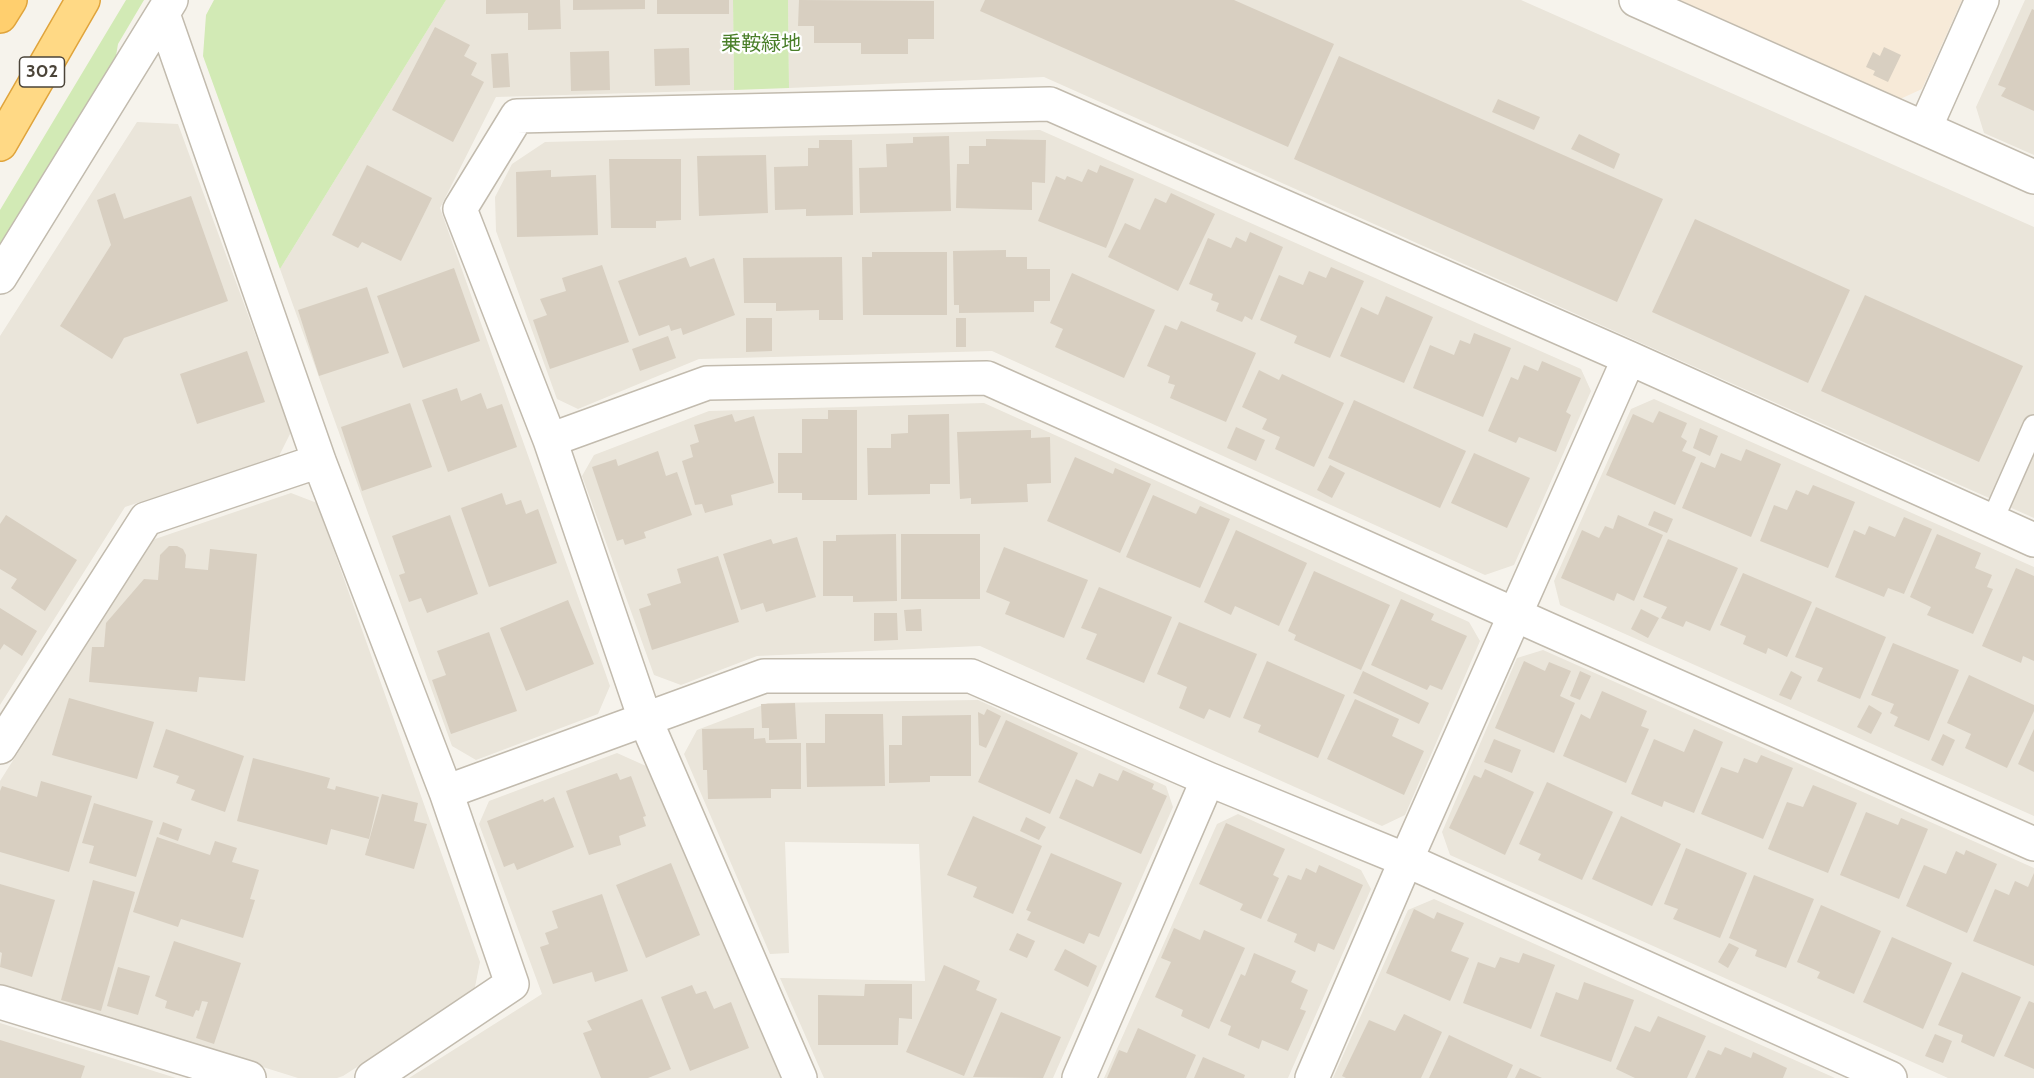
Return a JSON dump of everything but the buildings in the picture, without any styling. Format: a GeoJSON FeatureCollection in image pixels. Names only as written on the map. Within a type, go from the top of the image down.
{"type":"FeatureCollection","features":[{"type":"Feature","properties":{"kind":"highway"},"geometry":{"type":"LineString","coordinates":[[0,16],[10,0]]}},
{"type":"Feature","properties":{"kind":"highway","name":"302"},"geometry":{"type":"LineString","coordinates":[[0,144],[83,0]]}},
{"type":"Feature","properties":{"kind":"street"},"geometry":{"type":"LineString","coordinates":[[1636,0],[2034,177]]}},
{"type":"Feature","properties":{"kind":"street"},"geometry":{"type":"LineString","coordinates":[[1925,128],[1982,0]]}},
{"type":"Feature","properties":{"kind":"street"},"geometry":{"type":"LineString","coordinates":[[0,277],[167,7]]}},
{"type":"Feature","properties":{"kind":"street"},"geometry":{"type":"LineString","coordinates":[[167,7],[319,461],[446,792],[512,984],[372,1078]]}},
{"type":"Feature","properties":{"kind":"street"},"geometry":{"type":"LineString","coordinates":[[800,1078],[645,719],[550,440],[460,209],[517,116],[1050,104],[1629,358],[2034,540]]}},
{"type":"Feature","properties":{"kind":"street"},"geometry":{"type":"LineString","coordinates":[[1312,1078],[1406,860],[1629,358]]}},
{"type":"Feature","properties":{"kind":"street"},"geometry":{"type":"LineString","coordinates":[[550,440],[707,383],[987,378],[2034,844]]}},
{"type":"Feature","properties":{"kind":"street"},"geometry":{"type":"LineString","coordinates":[[0,747],[146,519],[319,461]]}},
{"type":"Feature","properties":{"kind":"street"},"geometry":{"type":"LineString","coordinates":[[446,792],[764,676],[971,676],[1208,779],[1406,860],[1890,1078]]}},
{"type":"Feature","properties":{"kind":"street"},"geometry":{"type":"LineString","coordinates":[[1079,1078],[1208,779]]}},
{"type":"Feature","properties":{"kind":"street"},"geometry":{"type":"LineString","coordinates":[[0,1002],[249,1078]]}},
{"type":"Feature","properties":{"kind":"lane"},"geometry":{"type":"LineString","coordinates":[[1992,521],[2034,426]]}},
{"type":"Feature","properties":{"kind":"shaded area"},"geometry":{"type":"Polygon","coordinates":[[[446,0],[733,0],[734,90],[496,97],[440,208],[610,686],[598,714],[476,760],[452,746],[280,269],[446,0]]]}},
{"type":"Feature","properties":{"kind":"shaded area"},"geometry":{"type":"Polygon","coordinates":[[[788,0],[1521,0],[2034,227],[2034,518],[1044,77],[789,88],[788,0]]]}},
{"type":"Feature","properties":{"kind":"shaded area"},"geometry":{"type":"Polygon","coordinates":[[[1675,0],[1962,0],[1922,89],[1898,100],[1675,0]]]}},
{"type":"Feature","properties":{"kind":"shaded area"},"geometry":{"type":"Polygon","coordinates":[[[2025,0],[2034,0],[2034,155],[1984,133],[1976,107],[2025,0]]]}},
{"type":"Feature","properties":{"kind":"shaded area"},"geometry":{"type":"Polygon","coordinates":[[[137,122],[178,124],[291,432],[279,456],[125,507],[0,705],[0,336],[137,122]]]}},
{"type":"Feature","properties":{"kind":"shaded area"},"geometry":{"type":"Polygon","coordinates":[[[1040,130],[1581,369],[1591,391],[1514,565],[1485,575],[992,351],[699,359],[578,409],[557,399],[496,231],[495,197],[512,164],[545,142],[1040,130]]]}},
{"type":"Feature","properties":{"kind":"shaded area"},"geometry":{"type":"Polygon","coordinates":[[[1654,399],[2034,567],[2034,816],[1560,605],[1554,581],[1631,409],[1654,399]]]}},
{"type":"Feature","properties":{"kind":"shaded area"},"geometry":{"type":"Polygon","coordinates":[[[984,403],[1469,622],[1480,641],[1405,815],[1382,826],[980,646],[757,656],[681,685],[654,675],[582,476],[594,455],[709,411],[984,403]]]}},
{"type":"Feature","properties":{"kind":"shaded area"},"geometry":{"type":"Polygon","coordinates":[[[291,493],[317,503],[480,962],[474,992],[337,1078],[298,1078],[0,985],[0,781],[152,540],[291,493]]]}},
{"type":"Feature","properties":{"kind":"shaded area"},"geometry":{"type":"Polygon","coordinates":[[[1543,650],[2034,868],[2034,1078],[1948,1078],[1450,855],[1442,832],[1517,658],[1543,650]]]}},
{"type":"Feature","properties":{"kind":"shaded area"},"geometry":{"type":"Polygon","coordinates":[[[978,700],[1166,786],[1173,807],[1053,1078],[824,1078],[780,978],[925,981],[919,844],[785,842],[789,953],[770,954],[684,754],[697,730],[768,703],[978,700]]]}},
{"type":"Feature","properties":{"kind":"shaded area"},"geometry":{"type":"Polygon","coordinates":[[[617,753],[646,766],[781,1078],[409,1078],[542,994],[479,824],[489,801],[617,753]]]}},
{"type":"Feature","properties":{"kind":"shaded area"},"geometry":{"type":"Polygon","coordinates":[[[1238,814],[1361,870],[1371,889],[1288,1078],[1104,1078],[1217,824],[1238,814]]]}},
{"type":"Feature","properties":{"kind":"shaded area"},"geometry":{"type":"Polygon","coordinates":[[[1434,899],[1835,1078],[1333,1078],[1408,910],[1434,899]]]}},
{"type":"Feature","properties":{"kind":"shaded area"},"geometry":{"type":"Polygon","coordinates":[[[0,1023],[176,1078],[0,1078],[0,1023]]]}},
{"type":"Feature","properties":{"kind":"green space"},"geometry":{"type":"Polygon","coordinates":[[[126,0],[144,0],[118,44],[114,68],[0,257],[0,210],[126,0]]]}},
{"type":"Feature","properties":{"kind":"green space"},"geometry":{"type":"Polygon","coordinates":[[[214,0],[446,0],[280,269],[203,56],[206,15],[214,0]]]}},
{"type":"Feature","properties":{"kind":"green space","name":"乗鞍緑地"},"geometry":{"type":"Polygon","coordinates":[[[733,0],[788,0],[789,88],[734,90],[733,0]]]}}]}
